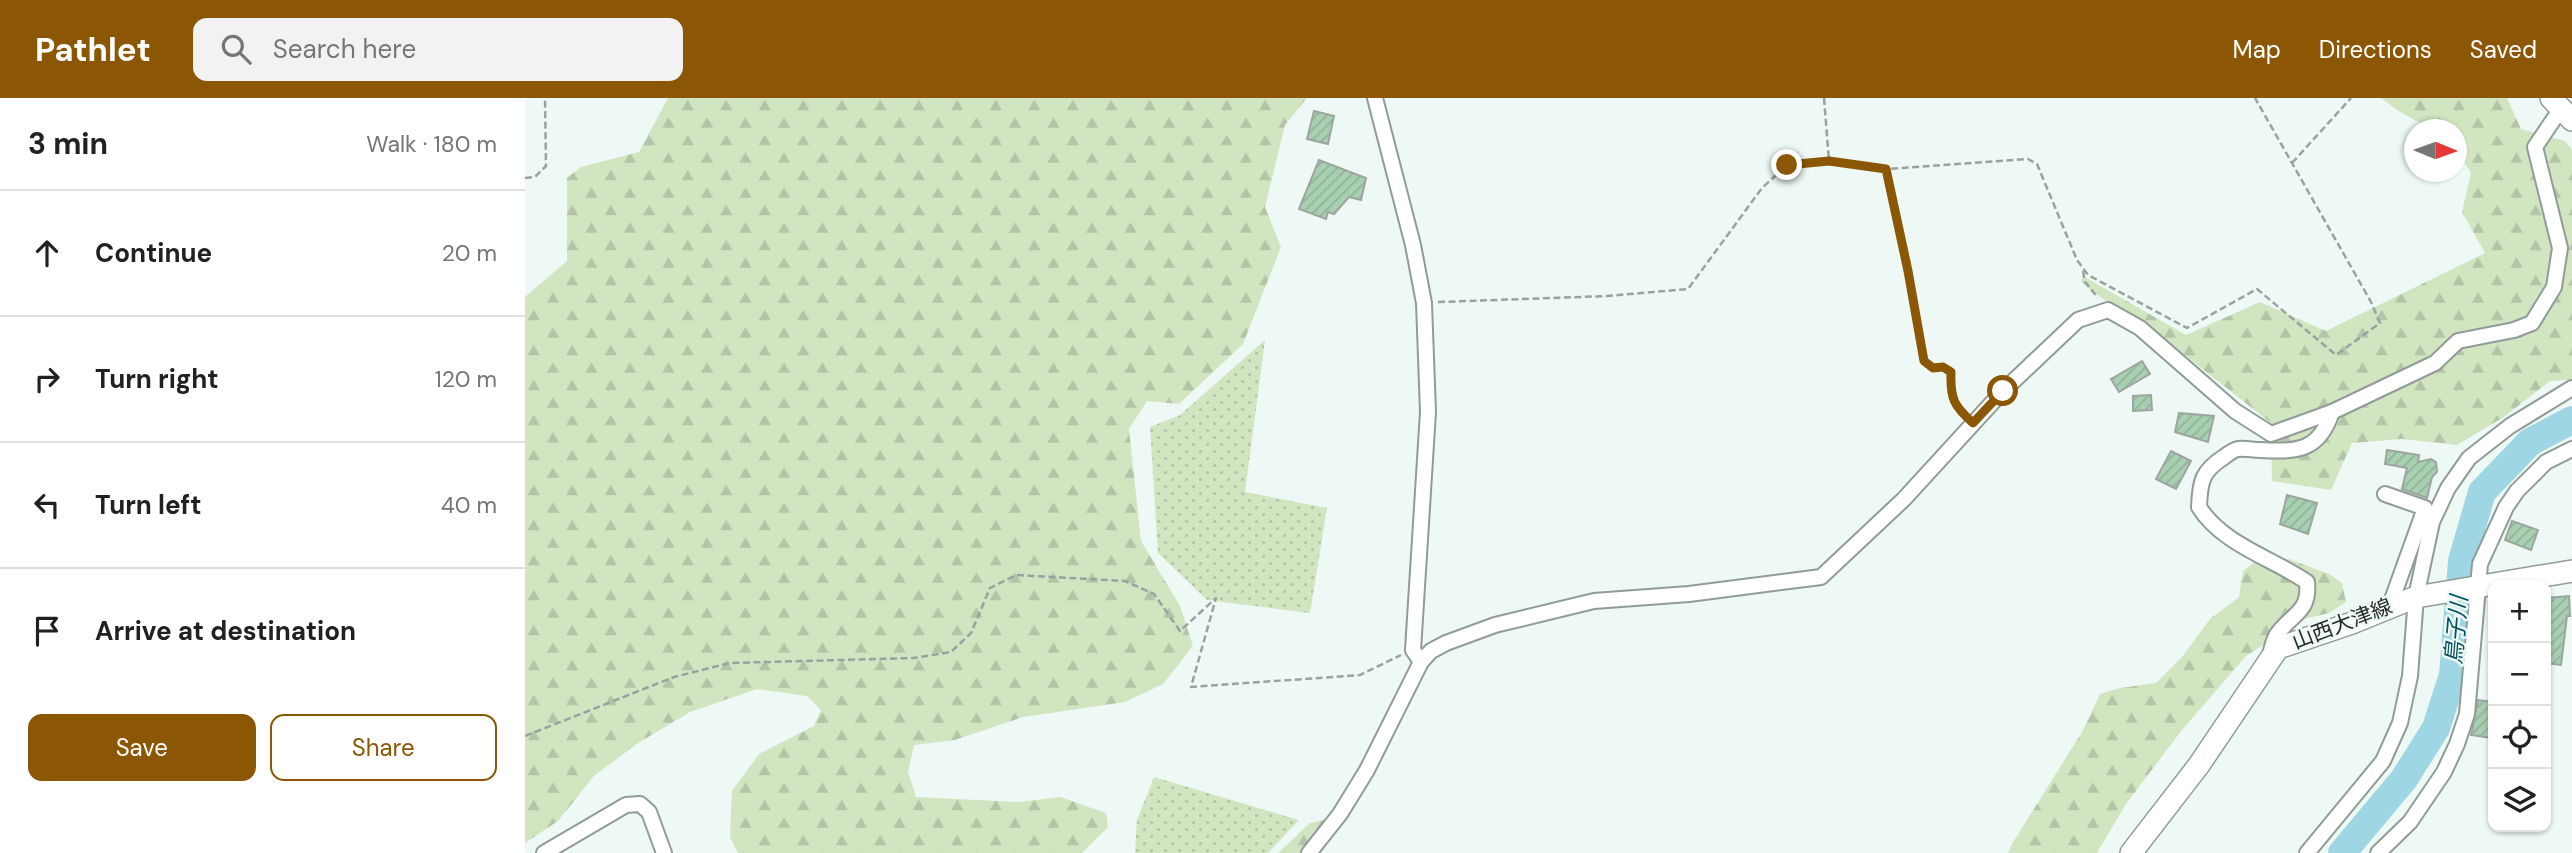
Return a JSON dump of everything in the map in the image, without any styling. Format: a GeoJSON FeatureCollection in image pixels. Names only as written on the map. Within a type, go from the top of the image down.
{"type":"FeatureCollection","features":[{"type":"Feature","properties":{"kind":"main road","name":"山西大津線"},"geometry":{"type":"LineString","coordinates":[[2131,853],[2199,765],[2278,648],[2352,624],[2421,596],[2572,570]]}},
{"type":"Feature","properties":{"kind":"street"},"geometry":{"type":"LineString","coordinates":[[1309,853],[1340,814],[1367,771],[1417,656],[1428,412],[1424,303],[1413,245],[1375,98]]}},
{"type":"Feature","properties":{"kind":"street"},"geometry":{"type":"LineString","coordinates":[[1417,656],[1482,629],[1594,601],[1689,594],[1821,577],[1903,499],[2003,391],[2078,320],[2108,310],[2140,328],[2235,411],[2271,434],[2332,412],[2435,363],[2458,341],[2514,330],[2532,323],[2554,286],[2560,248],[2535,147],[2561,109]]}},
{"type":"Feature","properties":{"kind":"street"},"geometry":{"type":"LineString","coordinates":[[2307,853],[2383,761],[2400,723],[2410,676],[2432,522],[2448,488],[2469,458],[2509,426],[2572,388]]}},
{"type":"Feature","properties":{"kind":"street"},"geometry":{"type":"LineString","coordinates":[[2268,663],[2276,636],[2304,607],[2309,597],[2307,582],[2243,546],[2215,525],[2199,507],[2200,486],[2206,471],[2236,449],[2285,452],[2316,442],[2326,430],[2332,412]]}},
{"type":"Feature","properties":{"kind":"street"},"geometry":{"type":"LineString","coordinates":[[2378,853],[2410,822],[2444,772],[2457,744],[2467,714],[2474,587],[2480,564],[2506,507],[2517,491],[2546,462],[2572,449]]}},
{"type":"Feature","properties":{"kind":"street"},"geometry":{"type":"LineString","coordinates":[[2385,494],[2425,508],[2389,608]]}},
{"type":"Feature","properties":{"kind":"street"},"geometry":{"type":"LineString","coordinates":[[544,853],[626,805],[640,804],[649,812],[664,853]]}},
{"type":"Feature","properties":{"kind":"path"},"geometry":{"type":"LineString","coordinates":[[525,178],[535,177],[546,166],[545,98]]}},
{"type":"Feature","properties":{"kind":"path"},"geometry":{"type":"LineString","coordinates":[[1824,98],[1829,161]]}},
{"type":"Feature","properties":{"kind":"path"},"geometry":{"type":"LineString","coordinates":[[1424,303],[1607,296],[1688,289],[1762,188],[1787,165],[1829,161],[1886,169],[2028,159],[2037,164],[2077,260],[2088,275],[2187,328],[2257,289],[2336,355],[2380,323],[2371,302],[2255,98]]}},
{"type":"Feature","properties":{"kind":"path"},"geometry":{"type":"LineString","coordinates":[[2292,163],[2351,98]]}},
{"type":"Feature","properties":{"kind":"path"},"geometry":{"type":"LineString","coordinates":[[1886,169],[1924,361],[1933,368],[1943,367],[1951,372],[1950,391],[1956,408],[1973,423]]}},
{"type":"Feature","properties":{"kind":"path"},"geometry":{"type":"LineString","coordinates":[[2083,268],[2085,282],[2108,310]]}},
{"type":"Feature","properties":{"kind":"path"},"geometry":{"type":"LineString","coordinates":[[525,736],[674,677],[730,663],[913,658],[951,652],[971,633],[990,588],[1016,575],[1125,581],[1154,594],[1180,631],[1216,598],[1191,687],[1360,676],[1417,656]]}},
{"type":"Feature","properties":{"kind":"green space"},"geometry":{"type":"Polygon","coordinates":[[[668,98],[1307,98],[1285,125],[1265,207],[1281,247],[1243,344],[1179,404],[1147,401],[1129,429],[1141,541],[1180,606],[1193,646],[1163,684],[1125,702],[1023,717],[955,740],[914,745],[908,772],[916,797],[1019,802],[1060,797],[1106,813],[1108,827],[1082,853],[738,853],[730,837],[732,791],[759,754],[814,726],[821,710],[807,696],[757,689],[690,712],[638,743],[594,776],[558,821],[525,843],[525,297],[567,261],[567,178],[581,167],[639,152],[668,98]]]}},
{"type":"Feature","properties":{"kind":"green space"},"geometry":{"type":"Polygon","coordinates":[[[2381,98],[2507,98],[2521,129],[2565,141],[2572,150],[2572,380],[2550,381],[2504,417],[2457,445],[2402,439],[2352,443],[2331,490],[2272,481],[2271,423],[2158,334],[2124,315],[2081,282],[2083,276],[2186,335],[2260,302],[2326,331],[2485,253],[2462,212],[2471,173],[2467,166],[2467,119],[2413,119],[2381,98]]]}},
{"type":"Feature","properties":{"kind":"green space"},"geometry":{"type":"Polygon","coordinates":[[[1265,340],[1245,492],[1327,508],[1310,613],[1207,600],[1158,553],[1150,427],[1180,415],[1265,340]]]}},
{"type":"Feature","properties":{"kind":"green space"},"geometry":{"type":"Polygon","coordinates":[[[2289,559],[2329,574],[2342,583],[2346,602],[2329,613],[2304,619],[2246,656],[2182,730],[2126,804],[2097,853],[2008,853],[2082,732],[2100,694],[2156,683],[2182,657],[2210,619],[2239,597],[2243,571],[2256,561],[2289,559]]]}},
{"type":"Feature","properties":{"kind":"green space"},"geometry":{"type":"Polygon","coordinates":[[[1154,777],[1299,820],[1268,853],[1135,853],[1137,820],[1154,777]]]}},
{"type":"Feature","properties":{"kind":"green space"},"geometry":{"type":"Polygon","coordinates":[[[1324,820],[1331,838],[1321,853],[1278,853],[1310,823],[1324,820]]]}},
{"type":"Feature","properties":{"kind":"building"},"geometry":{"type":"Polygon","coordinates":[[[1314,111],[1334,116],[1328,144],[1307,139],[1314,111]]]}},
{"type":"Feature","properties":{"kind":"building"},"geometry":{"type":"Polygon","coordinates":[[[1319,160],[1366,178],[1361,200],[1349,197],[1334,214],[1328,212],[1326,219],[1299,209],[1319,160]]]}},
{"type":"Feature","properties":{"kind":"building"},"geometry":{"type":"Polygon","coordinates":[[[2142,361],[2150,374],[2119,392],[2111,379],[2142,361]]]}},
{"type":"Feature","properties":{"kind":"building"},"geometry":{"type":"Polygon","coordinates":[[[2151,395],[2152,410],[2133,411],[2133,396],[2151,395]]]}},
{"type":"Feature","properties":{"kind":"building"},"geometry":{"type":"Polygon","coordinates":[[[2179,413],[2214,416],[2208,442],[2175,432],[2179,413]]]}},
{"type":"Feature","properties":{"kind":"building"},"geometry":{"type":"Polygon","coordinates":[[[2387,450],[2419,455],[2418,462],[2431,459],[2436,462],[2437,472],[2432,477],[2427,498],[2402,489],[2407,468],[2385,464],[2387,450]]]}},
{"type":"Feature","properties":{"kind":"building"},"geometry":{"type":"Polygon","coordinates":[[[2171,451],[2191,461],[2176,489],[2156,479],[2171,451]]]}},
{"type":"Feature","properties":{"kind":"building"},"geometry":{"type":"Polygon","coordinates":[[[2287,495],[2317,503],[2308,534],[2280,524],[2287,495]]]}},
{"type":"Feature","properties":{"kind":"building"},"geometry":{"type":"Polygon","coordinates":[[[2512,521],[2538,530],[2531,550],[2505,540],[2512,521]]]}},
{"type":"Feature","properties":{"kind":"building"},"geometry":{"type":"Polygon","coordinates":[[[2569,596],[2570,616],[2567,616],[2561,665],[2551,664],[2551,598],[2569,596]]]}},
{"type":"Feature","properties":{"kind":"building"},"geometry":{"type":"Polygon","coordinates":[[[2478,700],[2488,701],[2488,737],[2471,735],[2478,700]]]}},
{"type":"Feature","properties":{"kind":"waterway","name":"鳥子川"},"geometry":{"type":"LineString","coordinates":[[2342,853],[2404,779],[2436,728],[2453,675],[2462,561],[2482,492],[2530,442],[2572,420]]}},
{"type":"Feature","properties":{"kind":"route"},"geometry":{"type":"LineString","coordinates":[[1787,165],[1829,161],[1886,169],[1924,361],[1933,368],[1943,367],[1951,372],[1950,391],[1956,408],[1973,423],[2003,391]]}}]}
